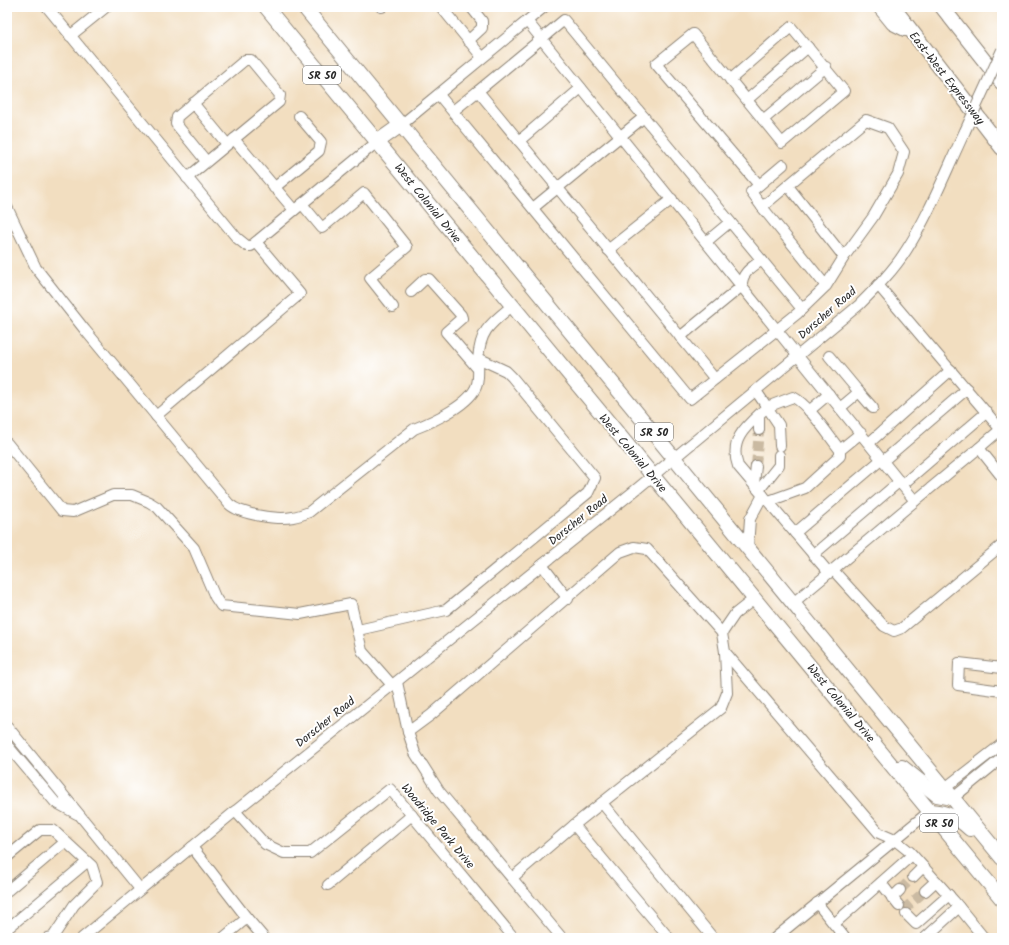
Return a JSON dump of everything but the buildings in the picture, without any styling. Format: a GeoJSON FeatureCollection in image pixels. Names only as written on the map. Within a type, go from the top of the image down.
{"type":"FeatureCollection","features":[{"type":"Feature","properties":{"kind":"highway","name":"West Colonial Drive"},"geometry":{"type":"LineString","coordinates":[[266,7],[1002,899]]}},
{"type":"Feature","properties":{"kind":"highway","name":"SR 50"},"geometry":{"type":"LineString","coordinates":[[304,7],[1002,858]]}},
{"type":"Feature","properties":{"kind":"highway"},"geometry":{"type":"LineString","coordinates":[[880,7],[893,23],[912,33]]}},
{"type":"Feature","properties":{"kind":"highway","name":"East-West Expressway"},"geometry":{"type":"LineString","coordinates":[[893,7],[1002,148]]}},
{"type":"Feature","properties":{"kind":"highway"},"geometry":{"type":"LineString","coordinates":[[942,7],[1002,83]]}},
{"type":"Feature","properties":{"kind":"highway"},"geometry":{"type":"LineString","coordinates":[[377,142],[401,125]]}},
{"type":"Feature","properties":{"kind":"highway"},"geometry":{"type":"LineString","coordinates":[[877,747],[937,795],[949,793]]}},
{"type":"Feature","properties":{"kind":"highway"},"geometry":{"type":"LineString","coordinates":[[930,811],[942,812],[959,819],[1002,858]]}},
{"type":"Feature","properties":{"kind":"street"},"geometry":{"type":"LineString","coordinates":[[46,7],[237,238],[247,246],[251,246],[377,142]]}},
{"type":"Feature","properties":{"kind":"street"},"geometry":{"type":"LineString","coordinates":[[441,7],[482,57]]}},
{"type":"Feature","properties":{"kind":"street"},"geometry":{"type":"LineString","coordinates":[[468,41],[482,28],[482,21],[471,7]]}},
{"type":"Feature","properties":{"kind":"street"},"geometry":{"type":"LineString","coordinates":[[401,125],[544,7]]}},
{"type":"Feature","properties":{"kind":"street"},"geometry":{"type":"LineString","coordinates":[[70,36],[103,8]]}},
{"type":"Feature","properties":{"kind":"street"},"geometry":{"type":"LineString","coordinates":[[453,111],[564,20],[802,309]]}},
{"type":"Feature","properties":{"kind":"street"},"geometry":{"type":"LineString","coordinates":[[527,21],[916,501]]}},
{"type":"Feature","properties":{"kind":"street"},"geometry":{"type":"LineString","coordinates":[[730,80],[791,27],[826,67],[844,91],[782,143],[730,80],[693,34],[656,64],[759,185]]}},
{"type":"Feature","properties":{"kind":"street"},"geometry":{"type":"LineString","coordinates":[[747,100],[808,47]]}},
{"type":"Feature","properties":{"kind":"street","name":"Dorscher Road"},"geometry":{"type":"LineString","coordinates":[[82,938],[235,811],[675,458],[859,305],[878,285],[906,250],[919,228],[1002,50]]}},
{"type":"Feature","properties":{"kind":"street"},"geometry":{"type":"LineString","coordinates":[[187,178],[279,102],[280,95],[251,60],[245,60],[177,117],[176,124],[206,161]]}},
{"type":"Feature","properties":{"kind":"street"},"geometry":{"type":"LineString","coordinates":[[763,120],[826,67]]}},
{"type":"Feature","properties":{"kind":"street"},"geometry":{"type":"LineString","coordinates":[[519,141],[581,88]]}},
{"type":"Feature","properties":{"kind":"street"},"geometry":{"type":"LineString","coordinates":[[478,91],[714,379]]}},
{"type":"Feature","properties":{"kind":"street"},"geometry":{"type":"LineString","coordinates":[[439,95],[690,399],[802,309],[826,286],[852,247],[866,218],[892,172],[899,152],[880,124],[866,120],[762,207]]}},
{"type":"Feature","properties":{"kind":"street"},"geometry":{"type":"LineString","coordinates":[[193,103],[274,188],[322,228],[364,193],[407,247],[370,278],[393,307]]}},
{"type":"Feature","properties":{"kind":"street"},"geometry":{"type":"LineString","coordinates":[[274,188],[319,152],[321,142],[298,116]]}},
{"type":"Feature","properties":{"kind":"street"},"geometry":{"type":"LineString","coordinates":[[533,208],[644,117]]}},
{"type":"Feature","properties":{"kind":"street"},"geometry":{"type":"LineString","coordinates":[[783,165],[750,192],[826,286]]}},
{"type":"Feature","properties":{"kind":"street"},"geometry":{"type":"LineString","coordinates":[[788,186],[844,257]]}},
{"type":"Feature","properties":{"kind":"street"},"geometry":{"type":"LineString","coordinates":[[608,250],[672,199]]}},
{"type":"Feature","properties":{"kind":"street"},"geometry":{"type":"LineString","coordinates":[[7,207],[36,268],[234,510],[245,513],[292,517],[309,512],[414,429],[434,421],[458,406],[471,395],[477,385],[478,358],[481,337],[488,326],[512,306]]}},
{"type":"Feature","properties":{"kind":"street"},"geometry":{"type":"LineString","coordinates":[[706,242],[730,222]]}},
{"type":"Feature","properties":{"kind":"street"},"geometry":{"type":"LineString","coordinates":[[156,416],[300,294],[256,242]]}},
{"type":"Feature","properties":{"kind":"street"},"geometry":{"type":"LineString","coordinates":[[742,286],[742,279],[746,272],[762,260]]}},
{"type":"Feature","properties":{"kind":"street"},"geometry":{"type":"LineString","coordinates":[[411,292],[429,279],[461,315],[462,318],[446,332],[478,369]]}},
{"type":"Feature","properties":{"kind":"street"},"geometry":{"type":"LineString","coordinates":[[793,602],[1001,430],[878,285]]}},
{"type":"Feature","properties":{"kind":"street"},"geometry":{"type":"LineString","coordinates":[[680,337],[742,286]]}},
{"type":"Feature","properties":{"kind":"street"},"geometry":{"type":"LineString","coordinates":[[829,356],[873,408]]}},
{"type":"Feature","properties":{"kind":"street"},"geometry":{"type":"LineString","coordinates":[[358,630],[446,610],[588,494],[593,485],[595,478],[512,377],[506,371],[478,358]]}},
{"type":"Feature","properties":{"kind":"street"},"geometry":{"type":"LineString","coordinates":[[869,443],[951,370]]}},
{"type":"Feature","properties":{"kind":"street"},"geometry":{"type":"LineString","coordinates":[[795,533],[967,389]]}},
{"type":"Feature","properties":{"kind":"street"},"geometry":{"type":"LineString","coordinates":[[748,547],[750,519],[761,493],[779,465],[780,450],[780,425],[756,391]]}},
{"type":"Feature","properties":{"kind":"street"},"geometry":{"type":"LineString","coordinates":[[840,408],[859,392]]}},
{"type":"Feature","properties":{"kind":"street"},"geometry":{"type":"LineString","coordinates":[[809,411],[829,394]]}},
{"type":"Feature","properties":{"kind":"street"},"geometry":{"type":"LineString","coordinates":[[761,493],[805,488],[840,456],[840,450],[798,399],[792,397],[767,407],[744,428],[740,435],[735,457],[738,466],[813,555],[831,571],[884,626],[894,631],[902,628],[1002,545]]}},
{"type":"Feature","properties":{"kind":"street"},"geometry":{"type":"LineString","coordinates":[[813,555],[987,412]]}},
{"type":"Feature","properties":{"kind":"street"},"geometry":{"type":"LineString","coordinates":[[759,415],[759,430]]}},
{"type":"Feature","properties":{"kind":"street"},"geometry":{"type":"LineString","coordinates":[[840,450],[861,433]]}},
{"type":"Feature","properties":{"kind":"street"},"geometry":{"type":"LineString","coordinates":[[7,443],[62,511],[73,512],[113,495],[132,495],[157,507],[194,548],[215,597],[221,606],[300,614],[351,604],[362,651],[394,684],[415,753],[439,791],[562,938]]}},
{"type":"Feature","properties":{"kind":"street"},"geometry":{"type":"LineString","coordinates":[[979,448],[1002,477]]}},
{"type":"Feature","properties":{"kind":"street"},"geometry":{"type":"LineString","coordinates":[[756,466],[761,493]]}},
{"type":"Feature","properties":{"kind":"street"},"geometry":{"type":"LineString","coordinates":[[408,732],[431,716],[568,599],[620,552],[634,547],[647,549],[722,633],[725,652],[727,693],[721,708],[574,824],[512,878]]}},
{"type":"Feature","properties":{"kind":"street"},"geometry":{"type":"LineString","coordinates":[[542,565],[568,599]]}},
{"type":"Feature","properties":{"kind":"street"},"geometry":{"type":"LineString","coordinates":[[722,633],[735,614],[754,599]]}},
{"type":"Feature","properties":{"kind":"street"},"geometry":{"type":"LineString","coordinates":[[725,652],[879,834],[895,840],[912,855],[949,895],[984,938]]}},
{"type":"Feature","properties":{"kind":"street"},"geometry":{"type":"LineString","coordinates":[[1002,668],[959,663],[958,685],[1002,691]]}},
{"type":"Feature","properties":{"kind":"street"},"geometry":{"type":"LineString","coordinates":[[7,726],[140,889]]}},
{"type":"Feature","properties":{"kind":"street"},"geometry":{"type":"LineString","coordinates":[[949,793],[1002,744]]}},
{"type":"Feature","properties":{"kind":"street"},"geometry":{"type":"LineString","coordinates":[[7,745],[55,802],[80,816]]}},
{"type":"Feature","properties":{"kind":"street"},"geometry":{"type":"LineString","coordinates":[[949,793],[1002,758]]}},
{"type":"Feature","properties":{"kind":"street","name":"Woodridge Park Drive"},"geometry":{"type":"LineString","coordinates":[[235,811],[265,844],[284,853],[310,853],[390,789],[514,938]]}},
{"type":"Feature","properties":{"kind":"street"},"geometry":{"type":"LineString","coordinates":[[602,803],[713,938]]}},
{"type":"Feature","properties":{"kind":"street"},"geometry":{"type":"LineString","coordinates":[[775,938],[930,811]]}},
{"type":"Feature","properties":{"kind":"street"},"geometry":{"type":"LineString","coordinates":[[328,885],[412,815]]}},
{"type":"Feature","properties":{"kind":"street"},"geometry":{"type":"LineString","coordinates":[[574,824],[669,938]]}},
{"type":"Feature","properties":{"kind":"street"},"geometry":{"type":"LineString","coordinates":[[7,858],[40,830],[53,830],[92,866],[97,882],[74,905],[53,937],[48,938]]}},
{"type":"Feature","properties":{"kind":"street"},"geometry":{"type":"LineString","coordinates":[[7,891],[66,842]]}},
{"type":"Feature","properties":{"kind":"street"},"geometry":{"type":"LineString","coordinates":[[192,847],[264,938]]}},
{"type":"Feature","properties":{"kind":"street"},"geometry":{"type":"LineString","coordinates":[[834,924],[912,855]]}},
{"type":"Feature","properties":{"kind":"street"},"geometry":{"type":"LineString","coordinates":[[7,929],[87,862]]}},
{"type":"Feature","properties":{"kind":"street"},"geometry":{"type":"LineString","coordinates":[[914,876],[923,867]]}},
{"type":"Feature","properties":{"kind":"street"},"geometry":{"type":"LineString","coordinates":[[926,891],[936,881]]}},
{"type":"Feature","properties":{"kind":"street"},"geometry":{"type":"LineString","coordinates":[[881,883],[899,906]]}},
{"type":"Feature","properties":{"kind":"street"},"geometry":{"type":"LineString","coordinates":[[892,898],[900,890]]}},
{"type":"Feature","properties":{"kind":"street"},"geometry":{"type":"LineString","coordinates":[[906,914],[916,924],[949,895]]}},
{"type":"Feature","properties":{"kind":"street"},"geometry":{"type":"LineString","coordinates":[[817,903],[845,938]]}},
{"type":"Feature","properties":{"kind":"street"},"geometry":{"type":"LineString","coordinates":[[925,938],[959,907]]}},
{"type":"Feature","properties":{"kind":"street"},"geometry":{"type":"LineString","coordinates":[[224,938],[247,918]]}},
{"type":"Feature","properties":{"kind":"tunnel"},"geometry":{"type":"LineString","coordinates":[[756,466],[759,430]]}},
{"type":"Feature","properties":{"kind":"tunnel"},"geometry":{"type":"LineString","coordinates":[[900,890],[913,877]]}},
{"type":"Feature","properties":{"kind":"tunnel"},"geometry":{"type":"LineString","coordinates":[[903,910],[925,891]]}}]}
